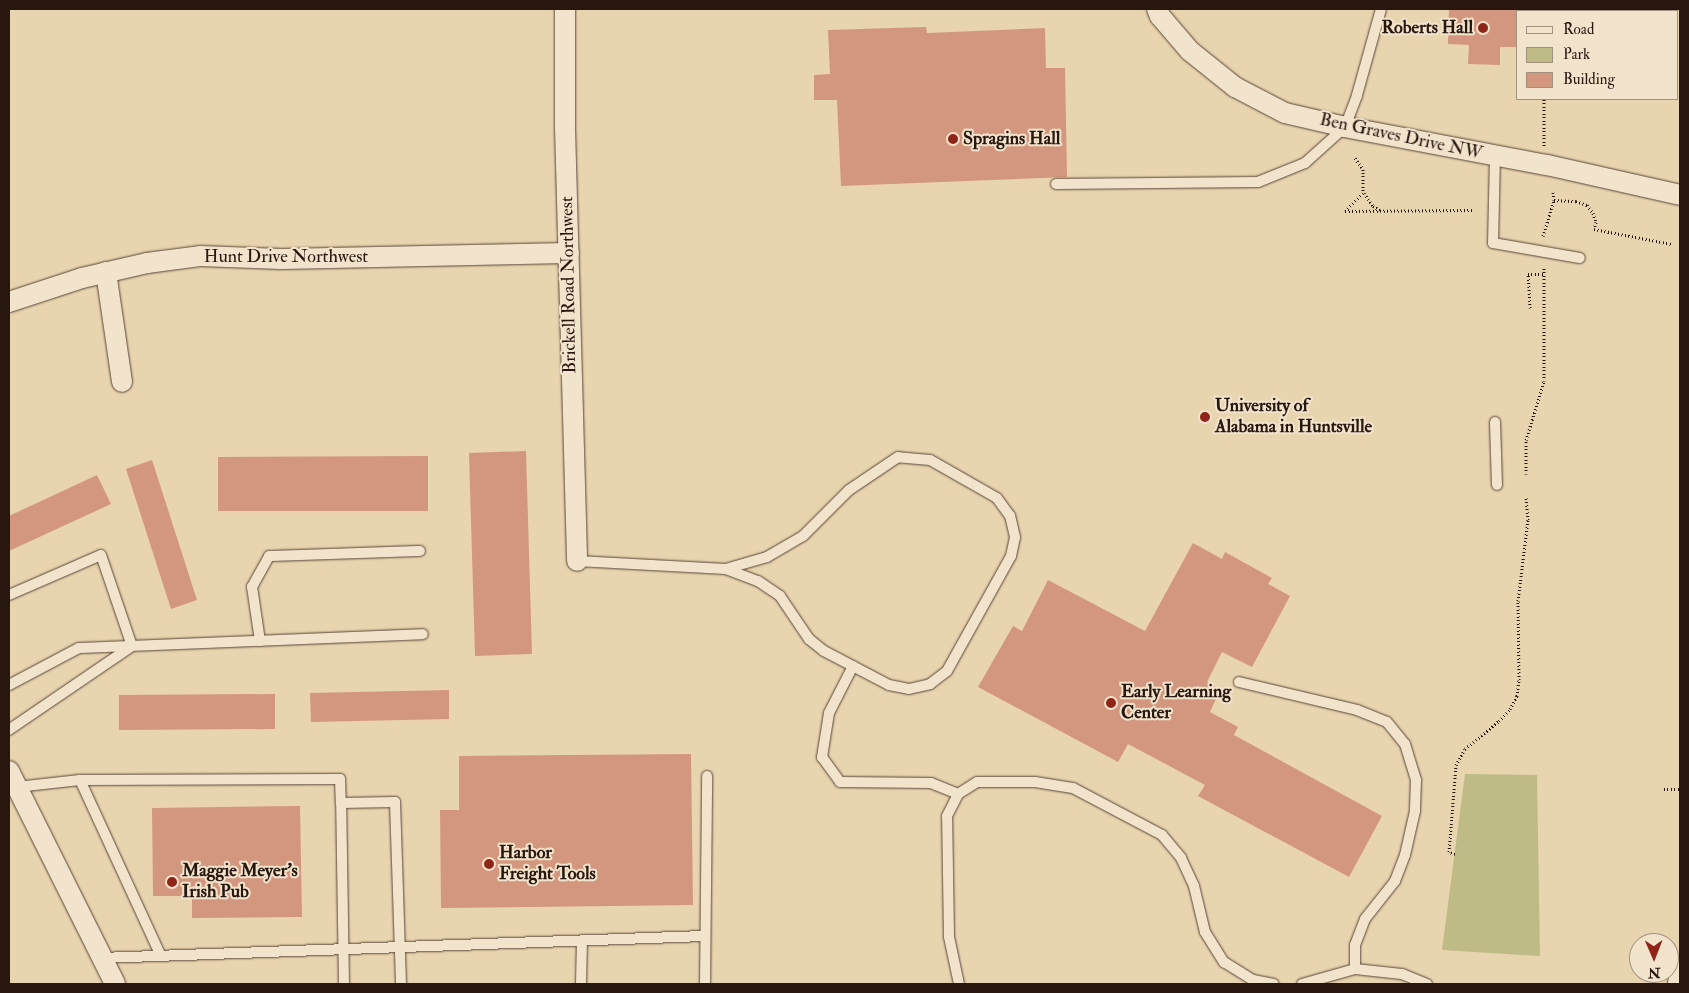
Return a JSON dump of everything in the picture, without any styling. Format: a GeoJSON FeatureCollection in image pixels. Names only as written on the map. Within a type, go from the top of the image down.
{"type":"FeatureCollection","features":[{"type":"Feature","properties":{"kind":"street","name":"Brickell Road Northwest"},"geometry":{"type":"LineString","coordinates":[[565,9],[576,561]]}},
{"type":"Feature","properties":{"kind":"street","name":"Ben Graves Drive NW"},"geometry":{"type":"LineString","coordinates":[[1157,9],[1160,16],[1190,51],[1235,87],[1286,113],[1345,128],[1547,165],[1680,195]]}},
{"type":"Feature","properties":{"kind":"street","name":"Hunt Drive Northwest"},"geometry":{"type":"LineString","coordinates":[[9,302],[106,272],[147,263],[200,256],[281,259],[569,253]]}},
{"type":"Feature","properties":{"kind":"street"},"geometry":{"type":"LineString","coordinates":[[106,272],[122,382]]}},
{"type":"Feature","properties":{"kind":"street"},"geometry":{"type":"LineString","coordinates":[[13,779],[115,984]]}},
{"type":"Feature","properties":{"kind":"street"},"geometry":{"type":"LineString","coordinates":[[1678,984],[1680,968]]}},
{"type":"Feature","properties":{"kind":"lane"},"geometry":{"type":"LineString","coordinates":[[1056,184],[1258,182],[1304,163],[1345,128],[1357,95],[1381,9]]}},
{"type":"Feature","properties":{"kind":"lane"},"geometry":{"type":"LineString","coordinates":[[1495,156],[1493,243],[1580,258]]}},
{"type":"Feature","properties":{"kind":"lane"},"geometry":{"type":"LineString","coordinates":[[1495,422],[1497,485]]}},
{"type":"Feature","properties":{"kind":"lane"},"geometry":{"type":"LineString","coordinates":[[576,561],[726,569],[758,581],[780,596],[808,639],[824,651],[889,685],[909,689],[930,684],[947,671],[1007,564],[1011,556],[1015,537],[1010,516],[997,498],[930,460],[898,457],[849,490],[803,536],[767,557],[726,569]]}},
{"type":"Feature","properties":{"kind":"lane"},"geometry":{"type":"LineString","coordinates":[[260,641],[252,587],[269,556],[420,551]]}},
{"type":"Feature","properties":{"kind":"lane"},"geometry":{"type":"LineString","coordinates":[[9,596],[101,555],[132,646]]}},
{"type":"Feature","properties":{"kind":"lane"},"geometry":{"type":"LineString","coordinates":[[9,685],[79,648],[423,634]]}},
{"type":"Feature","properties":{"kind":"lane"},"geometry":{"type":"LineString","coordinates":[[9,730],[132,646]]}},
{"type":"Feature","properties":{"kind":"lane"},"geometry":{"type":"LineString","coordinates":[[853,666],[829,713],[822,757],[840,782],[931,783],[958,794]]}},
{"type":"Feature","properties":{"kind":"lane"},"geometry":{"type":"LineString","coordinates":[[1239,682],[1357,710],[1387,722],[1405,744],[1416,780],[1415,811],[1405,855],[1395,881],[1365,919],[1355,945],[1355,970]]}},
{"type":"Feature","properties":{"kind":"lane"},"geometry":{"type":"LineString","coordinates":[[705,984],[707,776]]}},
{"type":"Feature","properties":{"kind":"lane"},"geometry":{"type":"LineString","coordinates":[[13,779],[340,779],[344,984]]}},
{"type":"Feature","properties":{"kind":"lane"},"geometry":{"type":"LineString","coordinates":[[80,780],[160,954]]}},
{"type":"Feature","properties":{"kind":"lane"},"geometry":{"type":"LineString","coordinates":[[959,984],[949,937],[947,816],[958,794],[976,782],[1035,782],[1073,788],[1162,835],[1181,858],[1194,886],[1205,932],[1224,962],[1253,980],[1274,984]]}},
{"type":"Feature","properties":{"kind":"lane"},"geometry":{"type":"LineString","coordinates":[[341,802],[395,802],[398,946],[401,984]]}},
{"type":"Feature","properties":{"kind":"lane"},"geometry":{"type":"LineString","coordinates":[[102,958],[160,954],[704,936]]}},
{"type":"Feature","properties":{"kind":"lane"},"geometry":{"type":"LineString","coordinates":[[582,941],[582,984]]}},
{"type":"Feature","properties":{"kind":"lane"},"geometry":{"type":"LineString","coordinates":[[1302,984],[1355,970],[1402,974],[1427,984]]}},
{"type":"Feature","properties":{"kind":"path"},"geometry":{"type":"LineString","coordinates":[[1544,100],[1544,150]]}},
{"type":"Feature","properties":{"kind":"path"},"geometry":{"type":"LineString","coordinates":[[1355,158],[1363,169],[1364,193],[1373,206],[1382,211]]}},
{"type":"Feature","properties":{"kind":"path"},"geometry":{"type":"LineString","coordinates":[[1543,239],[1543,233],[1554,200],[1552,192]]}},
{"type":"Feature","properties":{"kind":"path"},"geometry":{"type":"LineString","coordinates":[[1364,193],[1345,211],[1472,210]]}},
{"type":"Feature","properties":{"kind":"path"},"geometry":{"type":"LineString","coordinates":[[1554,200],[1576,201],[1587,204],[1596,222],[1594,229],[1672,244]]}},
{"type":"Feature","properties":{"kind":"path"},"geometry":{"type":"LineString","coordinates":[[1526,474],[1526,440],[1544,381],[1544,267]]}},
{"type":"Feature","properties":{"kind":"path"},"geometry":{"type":"LineString","coordinates":[[1530,308],[1528,274],[1543,274]]}},
{"type":"Feature","properties":{"kind":"path"},"geometry":{"type":"LineString","coordinates":[[1455,854],[1449,852],[1456,765],[1465,749],[1499,722],[1510,709],[1517,696],[1519,680],[1518,601],[1528,520],[1526,496]]}},
{"type":"Feature","properties":{"kind":"path"},"geometry":{"type":"LineString","coordinates":[[1664,789],[1680,788]]}},
{"type":"Feature","properties":{"kind":"green space"},"geometry":{"type":"Polygon","coordinates":[[[1465,774],[1537,775],[1540,956],[1442,950],[1465,774]]]}},
{"type":"Feature","properties":{"kind":"building","name":"Roberts Hall"},"geometry":{"type":"Polygon","coordinates":[[[1449,9],[1518,9],[1516,10],[1516,47],[1500,47],[1500,65],[1468,64],[1469,45],[1448,44],[1449,9]]]}},
{"type":"Feature","properties":{"kind":"building","name":"Spragins Hall"},"geometry":{"type":"Polygon","coordinates":[[[926,27],[927,33],[1045,28],[1046,68],[1065,68],[1067,177],[841,186],[837,100],[814,100],[814,75],[830,74],[828,30],[926,27]]]}},
{"type":"Feature","properties":{"kind":"building"},"geometry":{"type":"Polygon","coordinates":[[[526,451],[532,654],[475,656],[469,453],[526,451]]]}},
{"type":"Feature","properties":{"kind":"building"},"geometry":{"type":"Polygon","coordinates":[[[428,456],[428,511],[218,511],[218,457],[428,456]]]}},
{"type":"Feature","properties":{"kind":"building"},"geometry":{"type":"Polygon","coordinates":[[[152,460],[197,600],[171,609],[126,469],[152,460]]]}},
{"type":"Feature","properties":{"kind":"building"},"geometry":{"type":"Polygon","coordinates":[[[97,475],[111,504],[9,551],[9,516],[97,475]]]}},
{"type":"Feature","properties":{"kind":"building","name":"Early Learning Center"},"geometry":{"type":"Polygon","coordinates":[[[1193,543],[1222,559],[1225,552],[1272,578],[1268,584],[1290,596],[1252,667],[1222,652],[1207,682],[1220,690],[1210,712],[1238,727],[1234,735],[1382,816],[1349,877],[1198,796],[1205,785],[1128,744],[1118,762],[978,687],[1013,626],[1022,631],[1048,580],[1145,631],[1193,543]]]}},
{"type":"Feature","properties":{"kind":"building"},"geometry":{"type":"Polygon","coordinates":[[[449,690],[449,719],[311,722],[310,693],[449,690]]]}},
{"type":"Feature","properties":{"kind":"building"},"geometry":{"type":"Polygon","coordinates":[[[275,694],[275,729],[119,730],[119,695],[275,694]]]}},
{"type":"Feature","properties":{"kind":"building"},"geometry":{"type":"Polygon","coordinates":[[[691,754],[693,905],[441,908],[440,810],[459,810],[459,756],[691,754]]]}},
{"type":"Feature","properties":{"kind":"building"},"geometry":{"type":"Polygon","coordinates":[[[300,806],[302,917],[192,918],[192,896],[153,896],[152,808],[300,806]]]}},
{"type":"Feature","properties":{"kind":"place","name":"Roberts Hall"},"geometry":{"type":"Point","coordinates":[1483,28]}},
{"type":"Feature","properties":{"kind":"place","name":"Spragins Hall"},"geometry":{"type":"Point","coordinates":[953,139]}},
{"type":"Feature","properties":{"kind":"place","name":"University of Alabama in Huntsville"},"geometry":{"type":"Point","coordinates":[1205,417]}},
{"type":"Feature","properties":{"kind":"place","name":"Early Learning Center"},"geometry":{"type":"Point","coordinates":[1111,703]}},
{"type":"Feature","properties":{"kind":"place","name":"Harbor Freight Tools"},"geometry":{"type":"Point","coordinates":[489,864]}},
{"type":"Feature","properties":{"kind":"place","name":"Maggie Meyer's Irish Pub"},"geometry":{"type":"Point","coordinates":[172,882]}}]}
